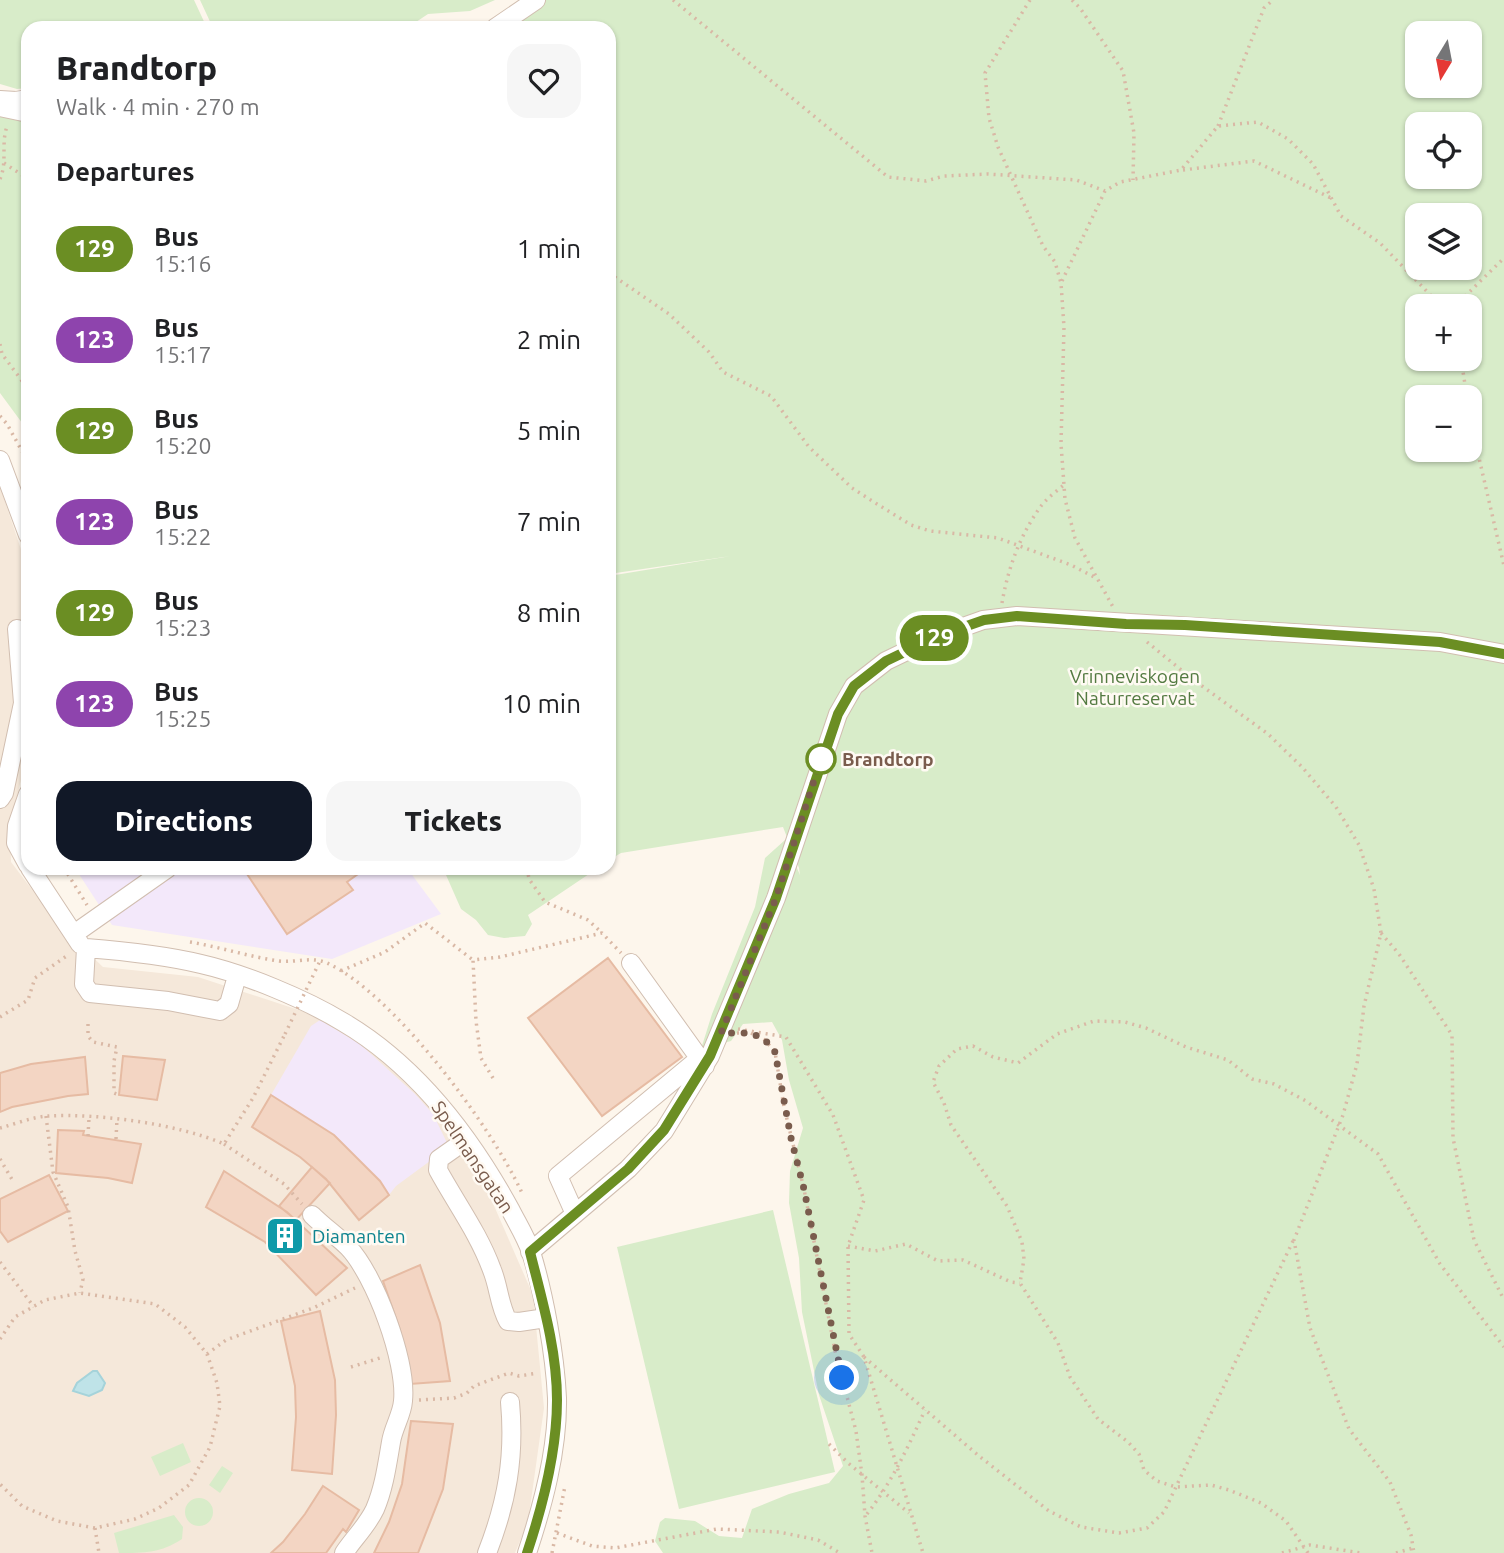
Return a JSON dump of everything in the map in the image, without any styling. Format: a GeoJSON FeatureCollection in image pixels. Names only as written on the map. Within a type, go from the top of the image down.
{"type":"FeatureCollection","features":[{"type":"Feature","properties":{"kind":"street"},"geometry":{"type":"LineString","coordinates":[[505,21],[536,0]]}},
{"type":"Feature","properties":{"kind":"street"},"geometry":{"type":"LineString","coordinates":[[0,100],[21,100]]}},
{"type":"Feature","properties":{"kind":"street"},"geometry":{"type":"LineString","coordinates":[[0,460],[21,516]]}},
{"type":"Feature","properties":{"kind":"street"},"geometry":{"type":"LineString","coordinates":[[530,1252],[628,1169],[664,1130],[722,1030],[776,898],[838,714],[854,686],[886,661],[938,636],[984,620],[1017,616],[1440,642],[1504,654]]}},
{"type":"Feature","properties":{"kind":"street"},"geometry":{"type":"LineString","coordinates":[[17,629],[21,678]]}},
{"type":"Feature","properties":{"kind":"street"},"geometry":{"type":"LineString","coordinates":[[0,799],[5,793],[21,713]]}},
{"type":"Feature","properties":{"kind":"street"},"geometry":{"type":"LineString","coordinates":[[21,814],[16,843],[21,852]]}},
{"type":"Feature","properties":{"kind":"street"},"geometry":{"type":"LineString","coordinates":[[35,875],[80,942],[84,984],[90,993],[168,1001],[220,1011],[229,1004],[237,975]]}},
{"type":"Feature","properties":{"kind":"street"},"geometry":{"type":"LineString","coordinates":[[80,942],[96,917],[158,875]]}},
{"type":"Feature","properties":{"kind":"street","name":"Spelmansgatan"},"geometry":{"type":"LineString","coordinates":[[80,942],[202,964],[308,1003],[344,1022],[374,1043],[435,1098],[466,1140],[495,1182],[530,1252],[546,1318],[555,1372],[557,1400],[553,1445],[540,1510],[527,1553]]}},
{"type":"Feature","properties":{"kind":"street"},"geometry":{"type":"LineString","coordinates":[[631,963],[702,1062]]}},
{"type":"Feature","properties":{"kind":"street"},"geometry":{"type":"LineString","coordinates":[[575,1214],[558,1176],[702,1062]]}},
{"type":"Feature","properties":{"kind":"street"},"geometry":{"type":"LineString","coordinates":[[466,1140],[439,1159],[438,1170],[474,1229],[493,1272],[501,1308],[508,1321],[546,1318]]}},
{"type":"Feature","properties":{"kind":"street"},"geometry":{"type":"LineString","coordinates":[[312,1215],[348,1248],[365,1270],[398,1354],[403,1401],[374,1511],[344,1553]]}},
{"type":"Feature","properties":{"kind":"street"},"geometry":{"type":"LineString","coordinates":[[487,1553],[505,1502],[513,1426],[510,1402]]}},
{"type":"Feature","properties":{"kind":"path"},"geometry":{"type":"LineString","coordinates":[[673,0],[888,177],[926,181],[944,176],[988,174],[1076,180],[1105,191]]}},
{"type":"Feature","properties":{"kind":"path"},"geometry":{"type":"LineString","coordinates":[[722,1030],[786,1037],[833,1115],[864,1200],[848,1246],[849,1334],[864,1357],[979,1456],[1049,1511],[1081,1527],[1119,1533],[1147,1528],[1164,1512],[1294,1240],[1339,1124],[1357,1064],[1364,1006],[1381,933],[1374,889],[1359,845],[1336,807],[1302,767],[1268,734],[1191,678],[1116,614],[1075,538],[1065,499],[1061,444],[1064,327],[1061,283],[1055,262],[1043,246],[989,118],[985,74],[1030,0]]}},
{"type":"Feature","properties":{"kind":"path"},"geometry":{"type":"LineString","coordinates":[[1073,0],[1123,71],[1134,133],[1133,180]]}},
{"type":"Feature","properties":{"kind":"path"},"geometry":{"type":"LineString","coordinates":[[1181,170],[1218,126],[1264,8],[1273,0]]}},
{"type":"Feature","properties":{"kind":"path"},"geometry":{"type":"LineString","coordinates":[[0,179],[4,169],[2,151],[5,114]]}},
{"type":"Feature","properties":{"kind":"path"},"geometry":{"type":"LineString","coordinates":[[1218,126],[1258,122],[1288,139],[1314,164],[1341,216],[1380,243],[1429,294]]}},
{"type":"Feature","properties":{"kind":"path"},"geometry":{"type":"LineString","coordinates":[[1061,283],[1105,191],[1120,183],[1181,170],[1254,161],[1332,198]]}},
{"type":"Feature","properties":{"kind":"path"},"geometry":{"type":"LineString","coordinates":[[3,162],[21,174]]}},
{"type":"Feature","properties":{"kind":"path"},"geometry":{"type":"LineString","coordinates":[[1467,294],[1504,258]]}},
{"type":"Feature","properties":{"kind":"path"},"geometry":{"type":"LineString","coordinates":[[616,278],[669,314],[709,352],[723,372],[771,396],[809,447],[852,488],[911,525],[930,531],[998,538],[1071,565],[1099,580]]}},
{"type":"Feature","properties":{"kind":"path"},"geometry":{"type":"LineString","coordinates":[[0,344],[2,354],[21,380]]}},
{"type":"Feature","properties":{"kind":"path"},"geometry":{"type":"LineString","coordinates":[[0,416],[21,449]]}},
{"type":"Feature","properties":{"kind":"path"},"geometry":{"type":"LineString","coordinates":[[1480,462],[1504,566]]}},
{"type":"Feature","properties":{"kind":"path"},"geometry":{"type":"LineString","coordinates":[[1000,618],[1007,577],[1017,547],[1041,505],[1065,484]]}},
{"type":"Feature","properties":{"kind":"path"},"geometry":{"type":"LineString","coordinates":[[69,875],[96,917]]}},
{"type":"Feature","properties":{"kind":"path"},"geometry":{"type":"LineString","coordinates":[[528,875],[545,902],[588,920],[631,963]]}},
{"type":"Feature","properties":{"kind":"path"},"geometry":{"type":"LineString","coordinates":[[341,971],[385,952],[425,923],[473,960],[500,957],[602,933]]}},
{"type":"Feature","properties":{"kind":"path"},"geometry":{"type":"LineString","coordinates":[[1381,933],[1399,954],[1452,1035],[1453,1138],[1474,1240],[1504,1300]]}},
{"type":"Feature","properties":{"kind":"path"},"geometry":{"type":"LineString","coordinates":[[178,940],[283,961],[320,961],[341,971],[396,1017],[449,1079],[503,1158],[527,1203]]}},
{"type":"Feature","properties":{"kind":"path"},"geometry":{"type":"LineString","coordinates":[[0,1017],[28,1000],[35,978],[80,942]]}},
{"type":"Feature","properties":{"kind":"path"},"geometry":{"type":"LineString","coordinates":[[473,960],[475,1021],[481,1058],[493,1077]]}},
{"type":"Feature","properties":{"kind":"path"},"geometry":{"type":"LineString","coordinates":[[224,1144],[253,1098],[320,961]]}},
{"type":"Feature","properties":{"kind":"path"},"geometry":{"type":"LineString","coordinates":[[1308,1553],[1286,1521],[1261,1503],[1211,1485],[1176,1487],[1157,1481],[1144,1470],[1139,1454],[1128,1442],[1098,1419],[1070,1377],[1058,1343],[1020,1283],[1024,1259],[1022,1242],[1007,1206],[951,1125],[933,1082],[939,1066],[957,1049],[973,1046],[993,1057],[1018,1063],[1056,1034],[1094,1021],[1125,1022],[1146,1028],[1186,1047],[1228,1060],[1252,1079],[1273,1084],[1306,1101],[1378,1154],[1440,1264],[1504,1347]]}},
{"type":"Feature","properties":{"kind":"path"},"geometry":{"type":"LineString","coordinates":[[88,1024],[88,1036],[93,1042],[117,1046],[114,1093],[120,1095]]}},
{"type":"Feature","properties":{"kind":"path"},"geometry":{"type":"LineString","coordinates":[[722,1030],[751,1033],[765,1040],[775,1052],[835,1351],[856,1431],[865,1516],[872,1553]]}},
{"type":"Feature","properties":{"kind":"path"},"geometry":{"type":"LineString","coordinates":[[0,1128],[46,1116],[117,1119],[163,1125],[184,1133],[199,1134],[224,1144],[284,1184],[312,1215]]}},
{"type":"Feature","properties":{"kind":"path"},"geometry":{"type":"LineString","coordinates":[[46,1116],[53,1172],[68,1207],[75,1251],[83,1279],[80,1293]]}},
{"type":"Feature","properties":{"kind":"path"},"geometry":{"type":"LineString","coordinates":[[88,1136],[89,1118]]}},
{"type":"Feature","properties":{"kind":"path"},"geometry":{"type":"LineString","coordinates":[[116,1139],[117,1119]]}},
{"type":"Feature","properties":{"kind":"path"},"geometry":{"type":"LineString","coordinates":[[0,1158],[13,1181]]}},
{"type":"Feature","properties":{"kind":"path"},"geometry":{"type":"LineString","coordinates":[[1294,1240],[1310,1328],[1349,1429],[1390,1482],[1411,1535],[1414,1550],[1395,1553]]}},
{"type":"Feature","properties":{"kind":"path"},"geometry":{"type":"LineString","coordinates":[[848,1246],[875,1251],[906,1244],[938,1261],[963,1260],[1011,1282],[1020,1283]]}},
{"type":"Feature","properties":{"kind":"path"},"geometry":{"type":"LineString","coordinates":[[0,1262],[34,1307]]}},
{"type":"Feature","properties":{"kind":"path"},"geometry":{"type":"LineString","coordinates":[[207,1354],[226,1340],[313,1308],[370,1282]]}},
{"type":"Feature","properties":{"kind":"path"},"geometry":{"type":"LineString","coordinates":[[0,1339],[15,1317],[46,1300],[80,1293],[155,1304],[185,1327],[207,1354],[217,1383],[220,1406],[210,1447],[189,1485],[159,1508],[135,1519],[95,1528],[57,1521],[22,1506],[0,1484]]}},
{"type":"Feature","properties":{"kind":"path"},"geometry":{"type":"LineString","coordinates":[[351,1367],[398,1354]]}},
{"type":"Feature","properties":{"kind":"path"},"geometry":{"type":"LineString","coordinates":[[864,1357],[923,1553]]}},
{"type":"Feature","properties":{"kind":"path"},"geometry":{"type":"LineString","coordinates":[[403,1401],[454,1398],[467,1393],[474,1386],[509,1373],[530,1376],[555,1372]]}},
{"type":"Feature","properties":{"kind":"path"},"geometry":{"type":"LineString","coordinates":[[865,1516],[897,1470],[925,1410]]}},
{"type":"Feature","properties":{"kind":"path"},"geometry":{"type":"LineString","coordinates":[[829,1444],[862,1475],[911,1514]]}},
{"type":"Feature","properties":{"kind":"path"},"geometry":{"type":"LineString","coordinates":[[552,1553],[566,1479]]}},
{"type":"Feature","properties":{"kind":"path"},"geometry":{"type":"LineString","coordinates":[[95,1528],[99,1553]]}},
{"type":"Feature","properties":{"kind":"path"},"geometry":{"type":"LineString","coordinates":[[557,1533],[592,1546],[615,1548],[717,1529],[779,1532],[818,1540],[840,1553]]}},
{"type":"Feature","properties":{"kind":"path"},"geometry":{"type":"LineString","coordinates":[[1282,1553],[1310,1545],[1361,1553]]}},
{"type":"Feature","properties":{"kind":"shaded area"},"geometry":{"type":"Polygon","coordinates":[[[0,487],[21,549],[21,780],[10,825],[11,862],[59,925],[103,967],[198,977],[323,1018],[407,1078],[441,1115],[488,1192],[533,1295],[544,1408],[528,1522],[515,1553],[0,1553],[0,487]]]}},
{"type":"Feature","properties":{"kind":"shaded area"},"geometry":{"type":"Polygon","coordinates":[[[80,875],[412,875],[441,914],[332,959],[112,925],[80,875]]]}},
{"type":"Feature","properties":{"kind":"shaded area"},"geometry":{"type":"Polygon","coordinates":[[[320,1020],[360,1044],[415,1094],[433,1114],[449,1147],[396,1186],[389,1195],[380,1181],[334,1135],[271,1095],[311,1026],[320,1020]]]}},
{"type":"Feature","properties":{"kind":"green space"},"geometry":{"type":"Polygon","coordinates":[[[0,0],[194,0],[204,21],[21,21],[21,89],[0,84],[0,0]]]}},
{"type":"Feature","properties":{"kind":"green space"},"geometry":{"type":"Polygon","coordinates":[[[200,0],[495,0],[470,11],[428,14],[418,21],[210,21],[200,0]]]}},
{"type":"Feature","properties":{"kind":"green space","name":"Vrinneviskogen Naturreservat"},"geometry":{"type":"Polygon","coordinates":[[[537,0],[1504,0],[1504,1553],[663,1553],[655,1541],[660,1522],[665,1518],[695,1521],[719,1536],[742,1538],[752,1509],[789,1494],[829,1483],[843,1466],[819,1395],[802,1312],[799,1258],[789,1203],[790,1171],[803,1128],[789,1080],[782,1040],[772,1022],[743,1024],[731,1041],[701,1049],[712,1014],[755,907],[765,858],[785,840],[800,875],[799,868],[783,827],[616,856],[616,575],[731,556],[616,573],[616,21],[508,21],[537,0]]]}},
{"type":"Feature","properties":{"kind":"green space"},"geometry":{"type":"Polygon","coordinates":[[[0,90],[21,97],[21,422],[0,393],[0,90]]]}},
{"type":"Feature","properties":{"kind":"green space"},"geometry":{"type":"Polygon","coordinates":[[[446,875],[588,875],[528,915],[532,924],[525,936],[504,938],[488,935],[476,920],[461,909],[446,875]]]}},
{"type":"Feature","properties":{"kind":"green space"},"geometry":{"type":"Polygon","coordinates":[[[773,1210],[835,1472],[679,1509],[617,1247],[773,1210]]]}},
{"type":"Feature","properties":{"kind":"green space"},"geometry":{"type":"Polygon","coordinates":[[[183,1443],[191,1462],[160,1476],[151,1457],[183,1443]]]}},
{"type":"Feature","properties":{"kind":"green space"},"geometry":{"type":"Polygon","coordinates":[[[222,1466],[233,1473],[220,1493],[209,1485],[222,1466]]]}},
{"type":"Feature","properties":{"kind":"green space"},"geometry":{"type":"Polygon","coordinates":[[[199,1498],[209,1502],[213,1512],[209,1522],[199,1526],[189,1522],[185,1512],[189,1502],[199,1498]]]}},
{"type":"Feature","properties":{"kind":"green space"},"geometry":{"type":"Polygon","coordinates":[[[174,1515],[183,1527],[182,1539],[152,1551],[119,1553],[114,1533],[174,1515]]]}},
{"type":"Feature","properties":{"kind":"water"},"geometry":{"type":"Polygon","coordinates":[[[97,1371],[105,1383],[102,1390],[89,1396],[73,1391],[77,1383],[97,1371]]]}},
{"type":"Feature","properties":{"kind":"building"},"geometry":{"type":"Polygon","coordinates":[[[248,875],[357,875],[347,882],[353,890],[287,934],[248,875]]]}},
{"type":"Feature","properties":{"kind":"building"},"geometry":{"type":"Polygon","coordinates":[[[608,958],[682,1057],[602,1116],[528,1018],[608,958]]]}},
{"type":"Feature","properties":{"kind":"building"},"geometry":{"type":"Polygon","coordinates":[[[123,1056],[165,1060],[157,1100],[119,1095],[123,1056]]]}},
{"type":"Feature","properties":{"kind":"building"},"geometry":{"type":"Polygon","coordinates":[[[85,1057],[88,1094],[12,1107],[0,1112],[0,1073],[31,1064],[85,1057]]]}},
{"type":"Feature","properties":{"kind":"building"},"geometry":{"type":"Polygon","coordinates":[[[271,1095],[334,1135],[380,1181],[389,1195],[359,1220],[326,1179],[300,1157],[252,1127],[271,1095]]]}},
{"type":"Feature","properties":{"kind":"building"},"geometry":{"type":"Polygon","coordinates":[[[58,1130],[84,1131],[83,1135],[141,1144],[132,1183],[56,1173],[58,1130]]]}},
{"type":"Feature","properties":{"kind":"building"},"geometry":{"type":"Polygon","coordinates":[[[312,1167],[330,1183],[296,1220],[279,1206],[312,1167]]]}},
{"type":"Feature","properties":{"kind":"building","name":"Diamanten"},"geometry":{"type":"Polygon","coordinates":[[[224,1171],[287,1212],[347,1268],[316,1295],[265,1242],[206,1207],[224,1171]]]}},
{"type":"Feature","properties":{"kind":"building"},"geometry":{"type":"Polygon","coordinates":[[[49,1175],[68,1211],[8,1242],[0,1231],[0,1199],[49,1175]]]}},
{"type":"Feature","properties":{"kind":"building"},"geometry":{"type":"Polygon","coordinates":[[[420,1265],[440,1323],[450,1381],[410,1384],[400,1330],[383,1281],[420,1265]]]}},
{"type":"Feature","properties":{"kind":"building"},"geometry":{"type":"Polygon","coordinates":[[[320,1311],[335,1380],[336,1415],[332,1474],[292,1470],[296,1417],[295,1386],[281,1321],[320,1311]]]}},
{"type":"Feature","properties":{"kind":"building"},"geometry":{"type":"Polygon","coordinates":[[[411,1421],[453,1424],[443,1489],[418,1553],[374,1553],[389,1522],[402,1484],[411,1421]]]}},
{"type":"Feature","properties":{"kind":"building"},"geometry":{"type":"Polygon","coordinates":[[[323,1486],[359,1510],[346,1532],[343,1529],[326,1553],[271,1553],[305,1514],[323,1486]]]}},
{"type":"Feature","properties":{"kind":"bus line","name":"129"},"geometry":{"type":"LineString","coordinates":[[527,1553],[546,1486],[557,1400],[549,1332],[530,1252],[628,1169],[664,1130],[710,1056],[731,1012],[776,898],[838,714],[854,686],[886,661],[938,636],[984,620],[1017,616],[1440,642],[1504,654]]}},
{"type":"Feature","properties":{"kind":"place","name":"Brandtorp"},"geometry":{"type":"Point","coordinates":[821,759]}},
{"type":"Feature","properties":{"kind":"place","name":"Diamanten"},"geometry":{"type":"Point","coordinates":[285,1236]}},
{"type":"Feature","properties":{"kind":"route"},"geometry":{"type":"LineString","coordinates":[[821,759],[776,898],[721,1033],[751,1033],[765,1040],[775,1052],[842,1378]]}}]}
